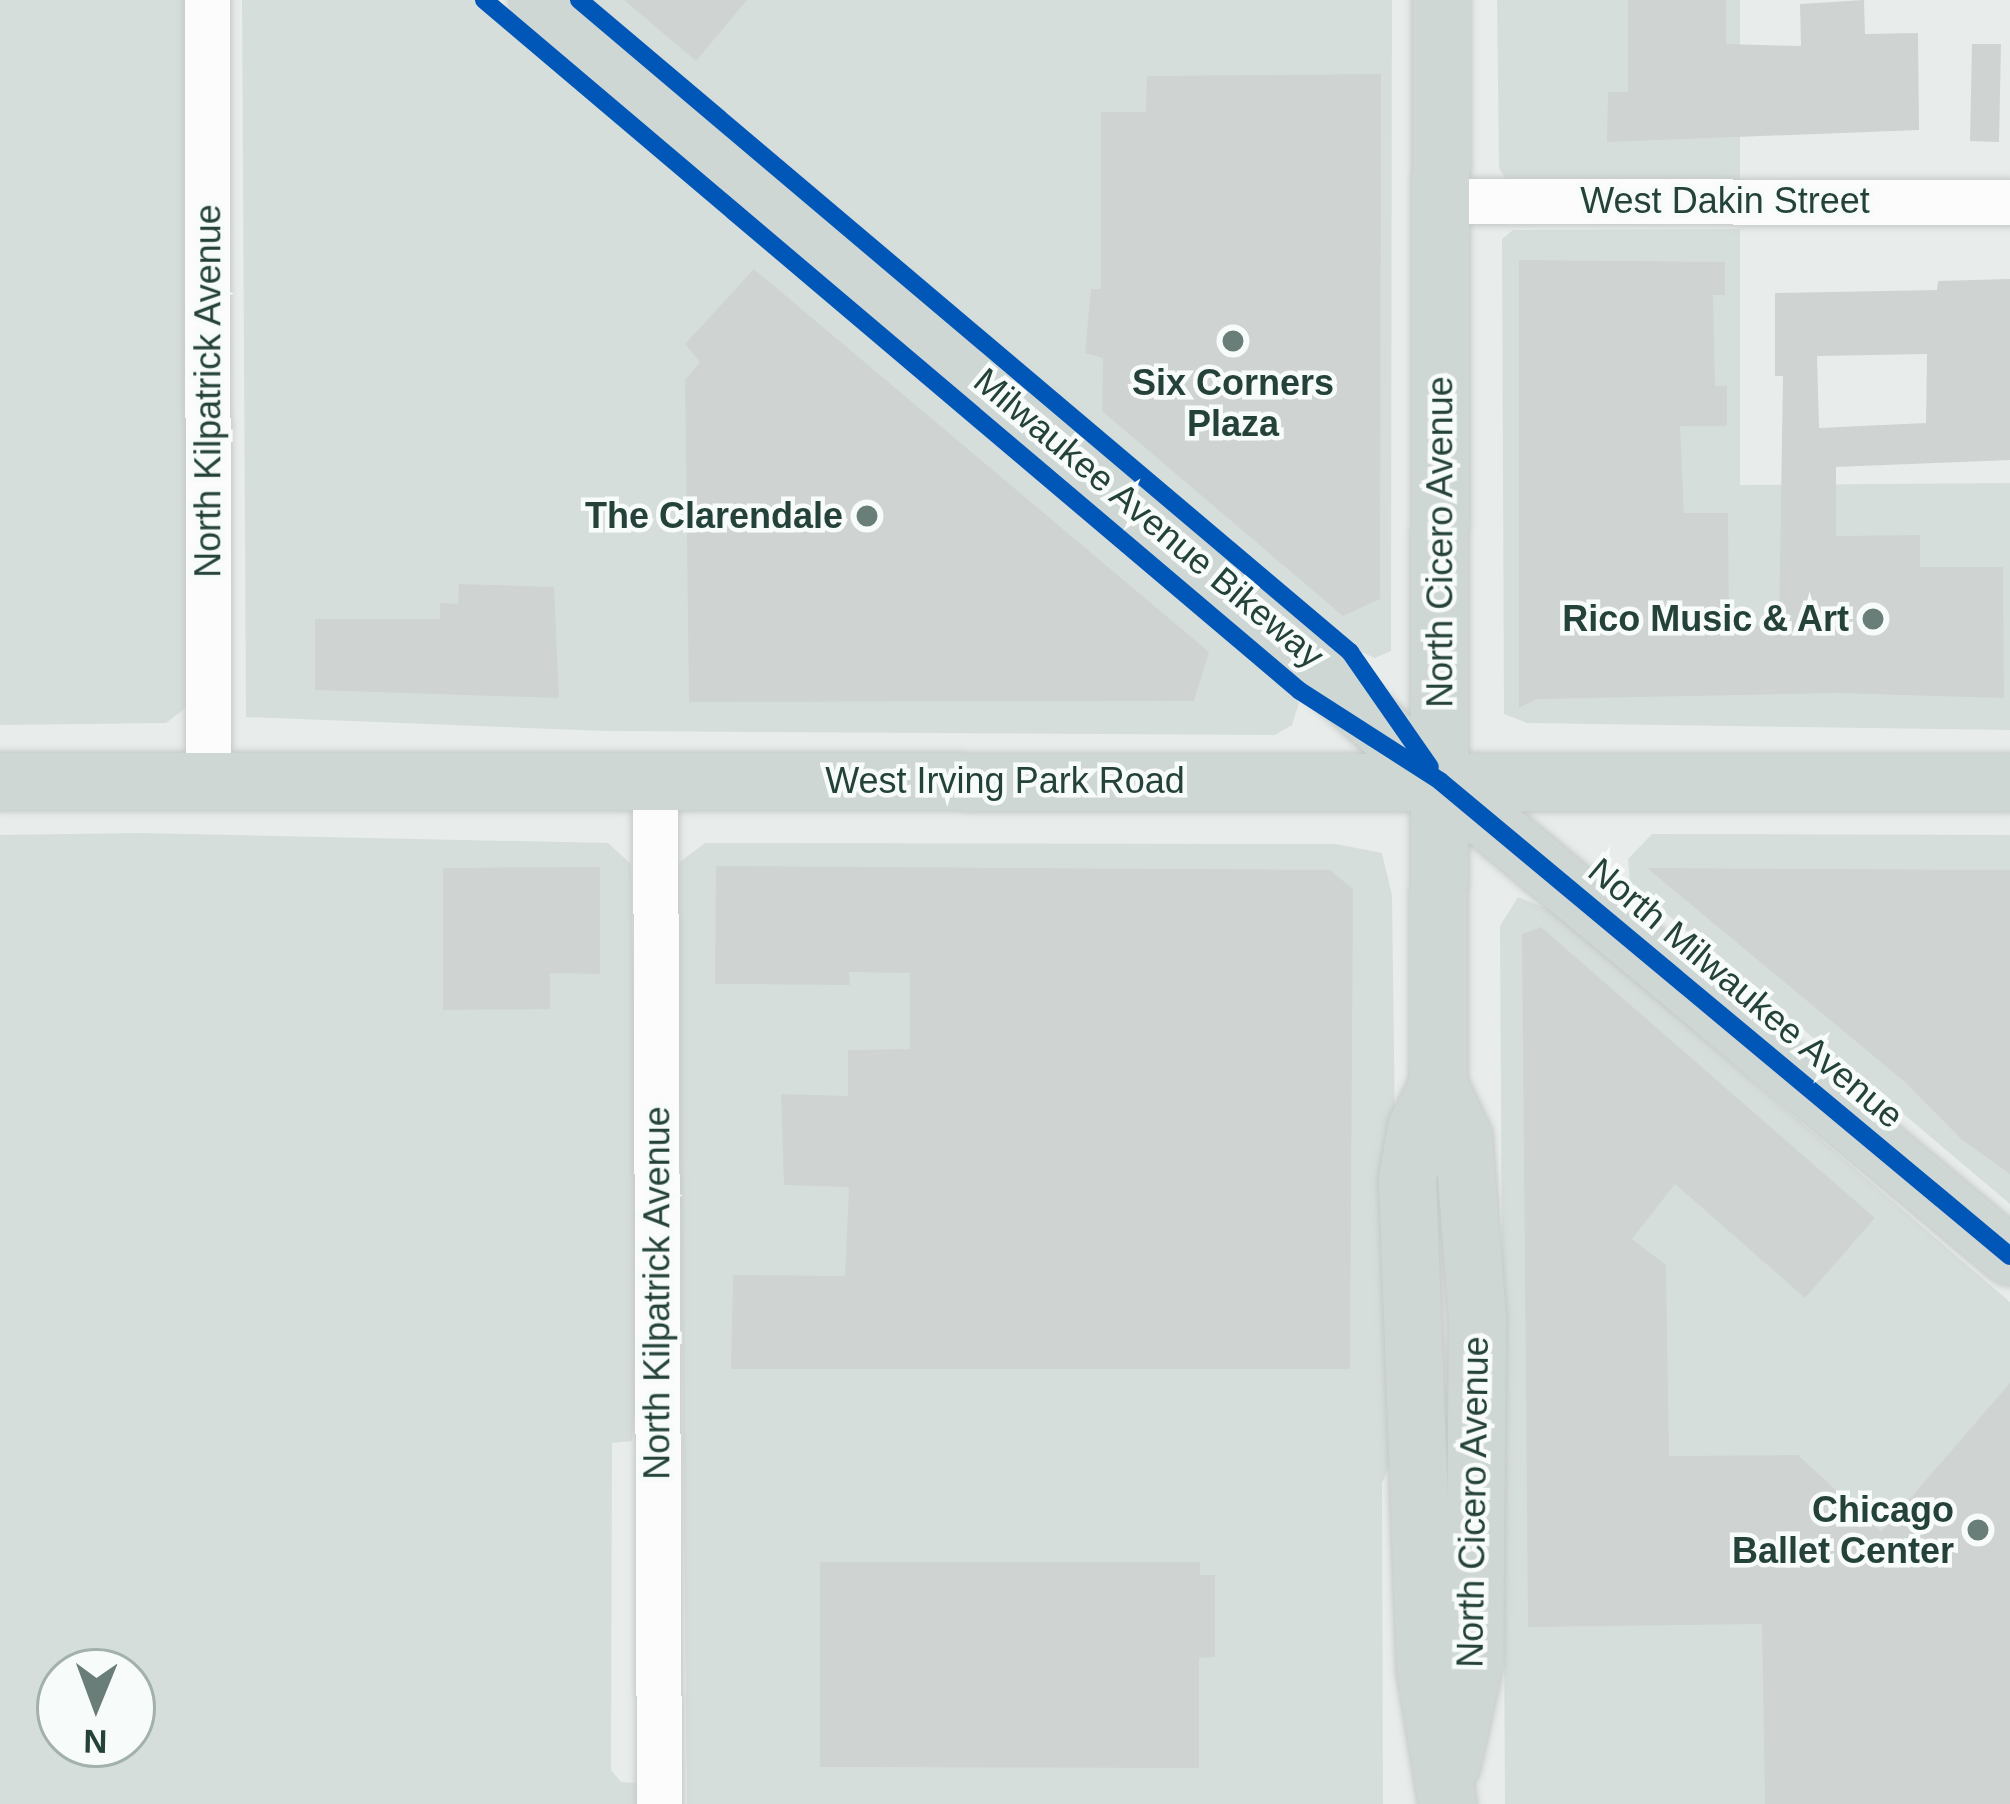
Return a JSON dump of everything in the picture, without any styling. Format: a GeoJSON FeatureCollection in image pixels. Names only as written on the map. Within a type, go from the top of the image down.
{"type":"FeatureCollection","features":[{"type":"Feature","properties":{"kind":"main road","name":"North Milwaukee Avenue"},"geometry":{"type":"LineString","coordinates":[[538,0],[1092,467],[1440,782],[2010,1256]]}},
{"type":"Feature","properties":{"kind":"main road","name":"North Cicero Avenue"},"geometry":{"type":"LineString","coordinates":[[1441,0],[1438,1084],[1416,1128],[1407,1179],[1425,1670],[1446,1792]]}},
{"type":"Feature","properties":{"kind":"main road","name":"West Irving Park Road"},"geometry":{"type":"LineString","coordinates":[[0,781],[2010,782]]}},
{"type":"Feature","properties":{"kind":"street","name":"North Kilpatrick Avenue"},"geometry":{"type":"LineString","coordinates":[[207,0],[208,782]]}},
{"type":"Feature","properties":{"kind":"street","name":"West Dakin Street"},"geometry":{"type":"LineString","coordinates":[[1441,200],[2010,202]]}},
{"type":"Feature","properties":{"kind":"street","name":"North Kilpatrick Avenue"},"geometry":{"type":"LineString","coordinates":[[655,781],[659,1804]]}},
{"type":"Feature","properties":{"kind":"shaded area"},"geometry":{"type":"Polygon","coordinates":[[[0,0],[192,0],[188,706],[166,723],[0,725],[0,0]]]}},
{"type":"Feature","properties":{"kind":"shaded area"},"geometry":{"type":"Polygon","coordinates":[[[242,0],[476,0],[1287,684],[1299,703],[1292,725],[1275,735],[604,731],[246,717],[242,0]]]}},
{"type":"Feature","properties":{"kind":"shaded area"},"geometry":{"type":"Polygon","coordinates":[[[588,0],[1392,0],[1391,651],[1375,658],[1354,649],[588,0]]]}},
{"type":"Feature","properties":{"kind":"shaded area"},"geometry":{"type":"Polygon","coordinates":[[[1497,0],[1740,0],[1740,187],[1506,180],[1499,168],[1497,0]]]}},
{"type":"Feature","properties":{"kind":"shaded area"},"geometry":{"type":"Polygon","coordinates":[[[1740,229],[1740,485],[2010,483],[2010,730],[1527,723],[1504,714],[1502,239],[1513,230],[1740,229]]]}},
{"type":"Feature","properties":{"kind":"shaded area"},"geometry":{"type":"Polygon","coordinates":[[[139,833],[608,843],[631,864],[640,1367],[632,1441],[612,1443],[611,1770],[621,1782],[639,1783],[639,1804],[0,1804],[0,835],[139,833]]]}},
{"type":"Feature","properties":{"kind":"shaded area"},"geometry":{"type":"Polygon","coordinates":[[[1652,834],[2010,835],[2010,1204],[1630,883],[1628,859],[1652,834]]]}},
{"type":"Feature","properties":{"kind":"shaded area"},"geometry":{"type":"Polygon","coordinates":[[[705,843],[1336,844],[1382,853],[1392,895],[1399,1444],[1382,1483],[1383,1804],[687,1804],[677,864],[705,843]]]}},
{"type":"Feature","properties":{"kind":"shaded area"},"geometry":{"type":"Polygon","coordinates":[[[1518,897],[1556,912],[2010,1302],[2010,1804],[1505,1804],[1500,926],[1518,897]]]}},
{"type":"Feature","properties":{"kind":"building"},"geometry":{"type":"Polygon","coordinates":[[[624,0],[747,0],[696,61],[624,0]]]}},
{"type":"Feature","properties":{"kind":"building"},"geometry":{"type":"Polygon","coordinates":[[[1628,0],[1726,0],[1726,44],[1801,46],[1800,4],[1864,0],[1865,34],[1918,33],[1919,130],[1607,142],[1608,92],[1628,92],[1628,0]]]}},
{"type":"Feature","properties":{"kind":"building"},"geometry":{"type":"Polygon","coordinates":[[[1972,44],[2001,44],[1999,142],[1970,141],[1972,44]]]}},
{"type":"Feature","properties":{"kind":"building","name":"Six Corners Plaza"},"geometry":{"type":"Polygon","coordinates":[[[1381,74],[1380,599],[1343,616],[1102,411],[1103,358],[1085,353],[1091,289],[1101,289],[1101,112],[1146,112],[1147,76],[1381,74]]]}},
{"type":"Feature","properties":{"kind":"building"},"geometry":{"type":"Polygon","coordinates":[[[1519,260],[1725,262],[1725,295],[1713,295],[1715,386],[1727,386],[1727,426],[1680,426],[1684,513],[1728,513],[1729,626],[1779,626],[1783,376],[1775,376],[1775,293],[1937,290],[1938,281],[2010,279],[2010,460],[1836,467],[1836,536],[1920,535],[1920,567],[2003,567],[2004,698],[1837,693],[1536,699],[1519,708],[1519,260]],[[1927,354],[1817,356],[1819,428],[1926,423],[1927,354]]]}},
{"type":"Feature","properties":{"kind":"building","name":"The Clarendale"},"geometry":{"type":"Polygon","coordinates":[[[754,269],[1209,652],[1194,701],[689,702],[685,380],[700,362],[685,344],[754,269]]]}},
{"type":"Feature","properties":{"kind":"building"},"geometry":{"type":"Polygon","coordinates":[[[459,584],[554,587],[559,698],[315,690],[315,619],[440,619],[440,603],[458,604],[459,584]]]}},
{"type":"Feature","properties":{"kind":"building"},"geometry":{"type":"Polygon","coordinates":[[[716,866],[1330,870],[1353,889],[1350,1369],[731,1369],[733,1275],[845,1276],[849,1187],[784,1185],[781,1094],[848,1096],[848,1050],[910,1049],[910,973],[849,972],[850,985],[715,984],[716,866]]]}},
{"type":"Feature","properties":{"kind":"building"},"geometry":{"type":"Polygon","coordinates":[[[600,867],[600,974],[550,973],[550,1009],[443,1010],[443,868],[600,867]]]}},
{"type":"Feature","properties":{"kind":"building"},"geometry":{"type":"Polygon","coordinates":[[[1647,868],[2010,870],[2010,1174],[1961,1139],[1906,1083],[1647,868]]]}},
{"type":"Feature","properties":{"kind":"building"},"geometry":{"type":"Polygon","coordinates":[[[1541,927],[1875,1218],[1805,1298],[1675,1184],[1632,1239],[1666,1265],[1669,1456],[1798,1455],[1881,1532],[2010,1383],[2010,1804],[1765,1804],[1762,1624],[1528,1627],[1522,934],[1541,927]]]}},
{"type":"Feature","properties":{"kind":"building"},"geometry":{"type":"Polygon","coordinates":[[[820,1562],[1200,1562],[1200,1575],[1215,1575],[1215,1657],[1199,1658],[1199,1768],[820,1767],[820,1562]]]}},
{"type":"Feature","properties":{"kind":"cycle path","name":"Milwaukee Avenue Bikeway"},"geometry":{"type":"LineString","coordinates":[[484,0],[1300,691],[1440,781],[2010,1256]]}},
{"type":"Feature","properties":{"kind":"cycle path","name":"Milwaukee Avenue Bikeway"},"geometry":{"type":"LineString","coordinates":[[579,0],[1350,652],[1430,767]]}},
{"type":"Feature","properties":{"kind":"place","name":"Six Corners Plaza"},"geometry":{"type":"Point","coordinates":[1233,341]}},
{"type":"Feature","properties":{"kind":"place","name":"The Clarendale"},"geometry":{"type":"Point","coordinates":[867,516]}},
{"type":"Feature","properties":{"kind":"place","name":"Rico Music & Art"},"geometry":{"type":"Point","coordinates":[1873,619]}},
{"type":"Feature","properties":{"kind":"place","name":"Chicago Ballet Center"},"geometry":{"type":"Point","coordinates":[1978,1530]}}]}
